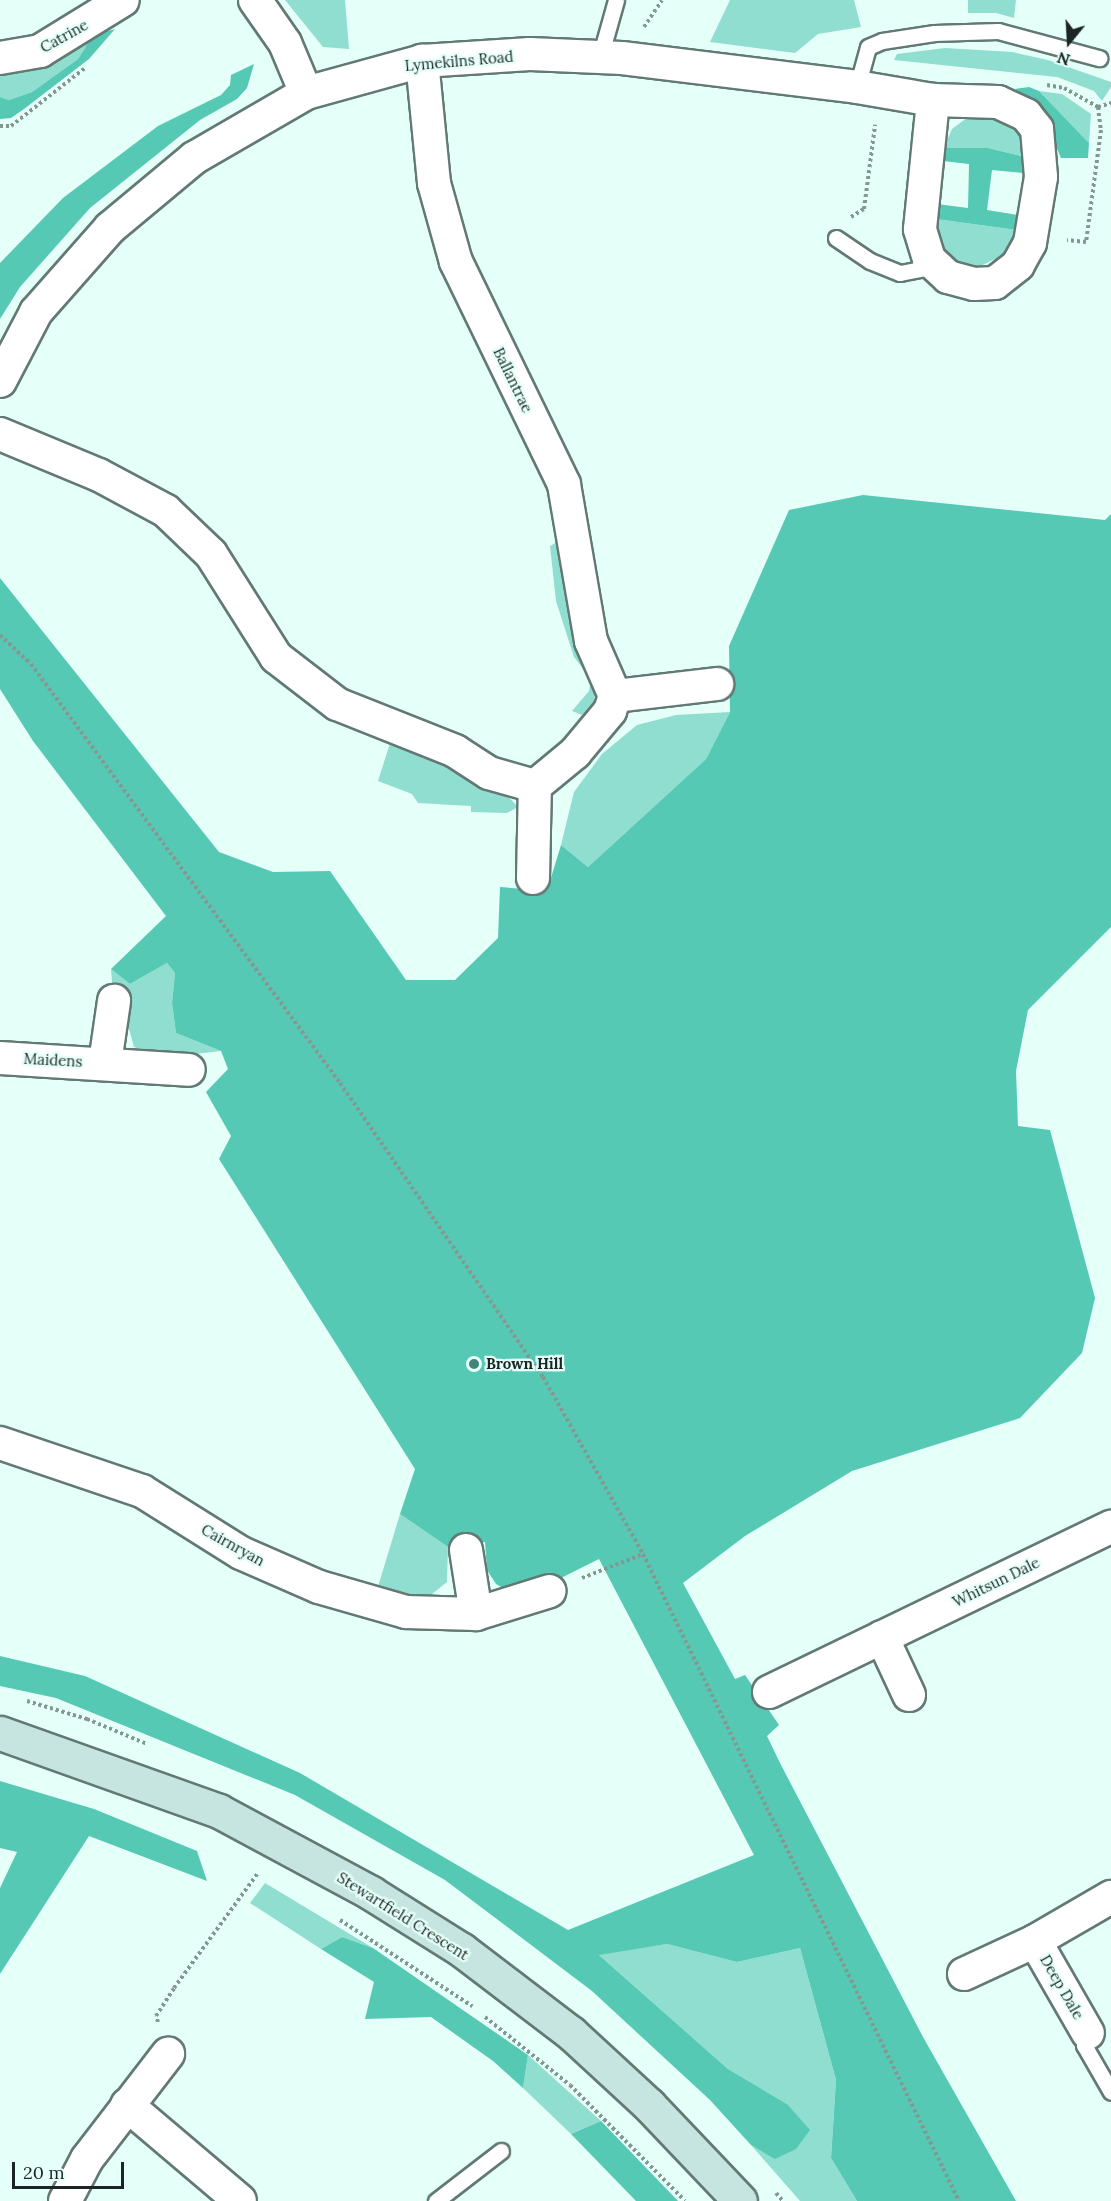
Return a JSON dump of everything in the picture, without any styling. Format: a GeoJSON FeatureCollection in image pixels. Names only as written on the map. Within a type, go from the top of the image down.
{"type":"FeatureCollection","features":[{"type":"Feature","properties":{"kind":"street","name":"Catrine"},"geometry":{"type":"LineString","coordinates":[[0,58],[40,51],[123,0]]}},
{"type":"Feature","properties":{"kind":"street"},"geometry":{"type":"LineString","coordinates":[[255,0],[285,43],[306,93]]}},
{"type":"Feature","properties":{"kind":"street","name":"Lymekilns Road"},"geometry":{"type":"LineString","coordinates":[[0,381],[36,312],[110,228],[194,158],[306,93],[422,61],[530,54],[600,57],[868,88],[933,100],[998,102],[1026,115],[1041,140],[1041,177],[1031,237],[1018,265],[995,283],[974,284],[948,277],[937,266]]}},
{"type":"Feature","properties":{"kind":"street","name":"Ballantrae"},"geometry":{"type":"LineString","coordinates":[[422,61],[434,183],[456,262],[564,484],[591,641],[615,696]]}},
{"type":"Feature","properties":{"kind":"street"},"geometry":{"type":"LineString","coordinates":[[933,100],[920,229],[929,259],[937,266]]}},
{"type":"Feature","properties":{"kind":"street"},"geometry":{"type":"LineString","coordinates":[[0,434],[99,475],[166,511],[211,554],[276,657],[308,685],[337,704],[455,751],[489,773],[535,786]]}},
{"type":"Feature","properties":{"kind":"street"},"geometry":{"type":"LineString","coordinates":[[533,878],[535,786],[575,753],[610,711],[615,696],[717,684]]}},
{"type":"Feature","properties":{"kind":"street"},"geometry":{"type":"LineString","coordinates":[[105,1063],[114,1001]]}},
{"type":"Feature","properties":{"kind":"street","name":"Maidens"},"geometry":{"type":"LineString","coordinates":[[0,1058],[189,1070]]}},
{"type":"Feature","properties":{"kind":"street","name":"Cairnryan"},"geometry":{"type":"LineString","coordinates":[[0,1443],[142,1491],[242,1553],[319,1587],[406,1612],[476,1614],[550,1591]]}},
{"type":"Feature","properties":{"kind":"street","name":"Whitsun Dale"},"geometry":{"type":"LineString","coordinates":[[769,1692],[1111,1527]]}},
{"type":"Feature","properties":{"kind":"street"},"geometry":{"type":"LineString","coordinates":[[466,1550],[476,1614]]}},
{"type":"Feature","properties":{"kind":"street"},"geometry":{"type":"LineString","coordinates":[[882,1637],[909,1695]]}},
{"type":"Feature","properties":{"kind":"street","name":"Stewartfield Crescent"},"geometry":{"type":"LineString","coordinates":[[0,1733],[219,1811],[371,1893],[452,1944],[571,2032],[649,2105],[740,2201]]}},
{"type":"Feature","properties":{"kind":"street","name":"Deep Dale"},"geometry":{"type":"LineString","coordinates":[[964,1974],[1035,1941],[1111,1897]]}},
{"type":"Feature","properties":{"kind":"street","name":"Deep Dale"},"geometry":{"type":"LineString","coordinates":[[1035,1941],[1088,2033]]}},
{"type":"Feature","properties":{"kind":"street"},"geometry":{"type":"LineString","coordinates":[[65,2201],[87,2159],[168,2054]]}},
{"type":"Feature","properties":{"kind":"street"},"geometry":{"type":"LineString","coordinates":[[127,2105],[240,2201]]}},
{"type":"Feature","properties":{"kind":"lane"},"geometry":{"type":"LineString","coordinates":[[600,57],[616,0]]}},
{"type":"Feature","properties":{"kind":"lane"},"geometry":{"type":"LineString","coordinates":[[868,88],[868,47],[934,33],[998,31],[1099,58]]}},
{"type":"Feature","properties":{"kind":"lane"},"geometry":{"type":"LineString","coordinates":[[836,238],[870,261],[900,273],[937,266]]}},
{"type":"Feature","properties":{"kind":"lane"},"geometry":{"type":"LineString","coordinates":[[1088,2033],[1084,2045],[1111,2092]]}},
{"type":"Feature","properties":{"kind":"lane"},"geometry":{"type":"LineString","coordinates":[[436,2201],[501,2151]]}},
{"type":"Feature","properties":{"kind":"path"},"geometry":{"type":"LineString","coordinates":[[836,238],[827,231],[864,209],[868,88]]}},
{"type":"Feature","properties":{"kind":"path"},"geometry":{"type":"LineString","coordinates":[[1098,107],[1111,103]]}},
{"type":"Feature","properties":{"kind":"path"},"geometry":{"type":"LineString","coordinates":[[0,635],[31,664],[347,1093],[543,1377],[643,1554],[959,2201]]}},
{"type":"Feature","properties":{"kind":"path"},"geometry":{"type":"LineString","coordinates":[[550,1591],[643,1554]]}},
{"type":"Feature","properties":{"kind":"path"},"geometry":{"type":"LineString","coordinates":[[247,1869],[267,1880]]}},
{"type":"Feature","properties":{"kind":"path"},"geometry":{"type":"LineString","coordinates":[[168,2054],[156,2016],[257,1875]]}},
{"type":"Feature","properties":{"kind":"path"},"geometry":{"type":"LineString","coordinates":[[338,1919],[474,2008]]}},
{"type":"Feature","properties":{"kind":"path"},"geometry":{"type":"LineString","coordinates":[[483,2015],[570,2085],[685,2201]]}},
{"type":"Feature","properties":{"kind":"green space"},"geometry":{"type":"Polygon","coordinates":[[[285,0],[345,0],[349,49],[323,47],[285,0]]]}},
{"type":"Feature","properties":{"kind":"green space"},"geometry":{"type":"Polygon","coordinates":[[[730,0],[854,0],[861,27],[818,34],[795,53],[710,42],[730,0]]]}},
{"type":"Feature","properties":{"kind":"green space"},"geometry":{"type":"Polygon","coordinates":[[[968,0],[1016,0],[1014,18],[996,13],[968,13],[968,0]]]}},
{"type":"Feature","properties":{"kind":"green space"},"geometry":{"type":"Polygon","coordinates":[[[115,29],[89,59],[11,118],[0,119],[0,97],[9,100],[32,92],[78,59],[93,35],[115,29]]]}},
{"type":"Feature","properties":{"kind":"green space"},"geometry":{"type":"Polygon","coordinates":[[[93,35],[78,59],[32,92],[9,100],[0,97],[0,69],[93,35]]]}},
{"type":"Feature","properties":{"kind":"green space"},"geometry":{"type":"Polygon","coordinates":[[[945,48],[1012,52],[1048,60],[1111,82],[1111,87],[1102,101],[1094,91],[1057,77],[894,60],[897,54],[945,48]]]}},
{"type":"Feature","properties":{"kind":"green space"},"geometry":{"type":"Polygon","coordinates":[[[254,64],[247,88],[237,99],[200,120],[90,208],[20,287],[0,319],[0,263],[63,198],[158,126],[221,95],[230,85],[231,75],[254,64]]]}},
{"type":"Feature","properties":{"kind":"green space"},"geometry":{"type":"Polygon","coordinates":[[[1029,87],[1039,91],[1089,143],[1088,158],[1061,158],[1039,107],[1015,89],[1029,87]]]}},
{"type":"Feature","properties":{"kind":"green space"},"geometry":{"type":"Polygon","coordinates":[[[1039,91],[1062,94],[1091,114],[1089,143],[1039,91]]]}},
{"type":"Feature","properties":{"kind":"green space"},"geometry":{"type":"Polygon","coordinates":[[[972,114],[1004,120],[1020,133],[1025,157],[988,148],[944,148],[952,129],[972,114]]]}},
{"type":"Feature","properties":{"kind":"green space"},"geometry":{"type":"Polygon","coordinates":[[[944,148],[988,148],[1025,157],[1023,173],[992,170],[987,210],[1018,215],[1017,230],[936,219],[937,204],[968,208],[969,164],[943,161],[944,148]]]}},
{"type":"Feature","properties":{"kind":"green space"},"geometry":{"type":"Polygon","coordinates":[[[936,219],[1017,230],[1004,255],[978,267],[963,265],[941,247],[936,219]]]}},
{"type":"Feature","properties":{"kind":"green space"},"geometry":{"type":"Polygon","coordinates":[[[863,495],[1105,520],[1111,514],[1111,927],[1028,1010],[1016,1071],[1018,1126],[1050,1130],[1095,1298],[1082,1353],[1020,1418],[852,1471],[745,1536],[683,1583],[735,1679],[745,1675],[779,1725],[767,1736],[780,1763],[923,2037],[1016,2201],[857,2201],[831,2158],[836,2080],[800,1948],[737,1962],[667,1944],[599,1955],[728,2069],[787,2104],[810,2130],[796,2149],[775,2159],[751,2145],[710,2100],[592,1991],[445,1880],[295,1795],[56,1698],[0,1686],[0,1656],[85,1676],[300,1773],[568,1930],[754,1855],[599,1559],[555,1581],[510,1592],[496,1584],[487,1570],[485,1542],[448,1547],[400,1514],[415,1469],[219,1159],[231,1136],[206,1092],[228,1069],[221,1051],[176,1033],[172,1003],[175,973],[167,963],[130,984],[111,969],[166,916],[33,741],[0,689],[0,578],[219,852],[273,872],[330,871],[406,980],[455,980],[498,938],[500,887],[547,891],[561,845],[588,867],[706,759],[730,712],[729,646],[789,510],[863,495]]]}},
{"type":"Feature","properties":{"kind":"green space"},"geometry":{"type":"Polygon","coordinates":[[[564,538],[596,685],[594,701],[582,715],[572,711],[589,691],[591,679],[574,657],[556,601],[550,546],[564,538]]]}},
{"type":"Feature","properties":{"kind":"green space"},"geometry":{"type":"Polygon","coordinates":[[[730,712],[706,759],[588,867],[561,845],[574,792],[602,754],[637,725],[676,715],[730,712]]]}},
{"type":"Feature","properties":{"kind":"green space"},"geometry":{"type":"Polygon","coordinates":[[[392,737],[505,793],[518,807],[507,813],[471,812],[471,806],[418,803],[412,794],[378,781],[392,737]]]}},
{"type":"Feature","properties":{"kind":"green space"},"geometry":{"type":"Polygon","coordinates":[[[167,963],[175,973],[172,1003],[176,1033],[221,1051],[168,1057],[134,1047],[129,1029],[128,997],[113,995],[111,969],[130,984],[167,963]]]}},
{"type":"Feature","properties":{"kind":"green space"},"geometry":{"type":"Polygon","coordinates":[[[400,1514],[448,1547],[447,1582],[427,1598],[377,1590],[400,1514]]]}},
{"type":"Feature","properties":{"kind":"green space"},"geometry":{"type":"Polygon","coordinates":[[[0,1781],[94,1809],[197,1851],[207,1881],[89,1836],[0,1974],[0,1888],[17,1852],[0,1848],[0,1781]]]}},
{"type":"Feature","properties":{"kind":"green space"},"geometry":{"type":"Polygon","coordinates":[[[265,1883],[373,1948],[342,1937],[321,1949],[250,1903],[265,1883]]]}},
{"type":"Feature","properties":{"kind":"green space"},"geometry":{"type":"Polygon","coordinates":[[[342,1937],[373,1948],[528,2055],[523,2088],[493,2061],[431,2017],[365,2019],[374,1982],[321,1949],[342,1937]]]}},
{"type":"Feature","properties":{"kind":"green space"},"geometry":{"type":"Polygon","coordinates":[[[667,1944],[737,1962],[800,1948],[836,2080],[831,2158],[857,2201],[800,2201],[751,2145],[776,2158],[787,2104],[728,2069],[598,1954],[667,1944]]]}},
{"type":"Feature","properties":{"kind":"green space"},"geometry":{"type":"Polygon","coordinates":[[[528,2055],[601,2121],[571,2134],[523,2088],[528,2055]]]}},
{"type":"Feature","properties":{"kind":"green space"},"geometry":{"type":"Polygon","coordinates":[[[601,2121],[678,2201],[636,2201],[571,2134],[601,2121]]]}},
{"type":"Feature","properties":{"kind":"place","name":"Brown Hill"},"geometry":{"type":"Point","coordinates":[474,1364]}}]}
